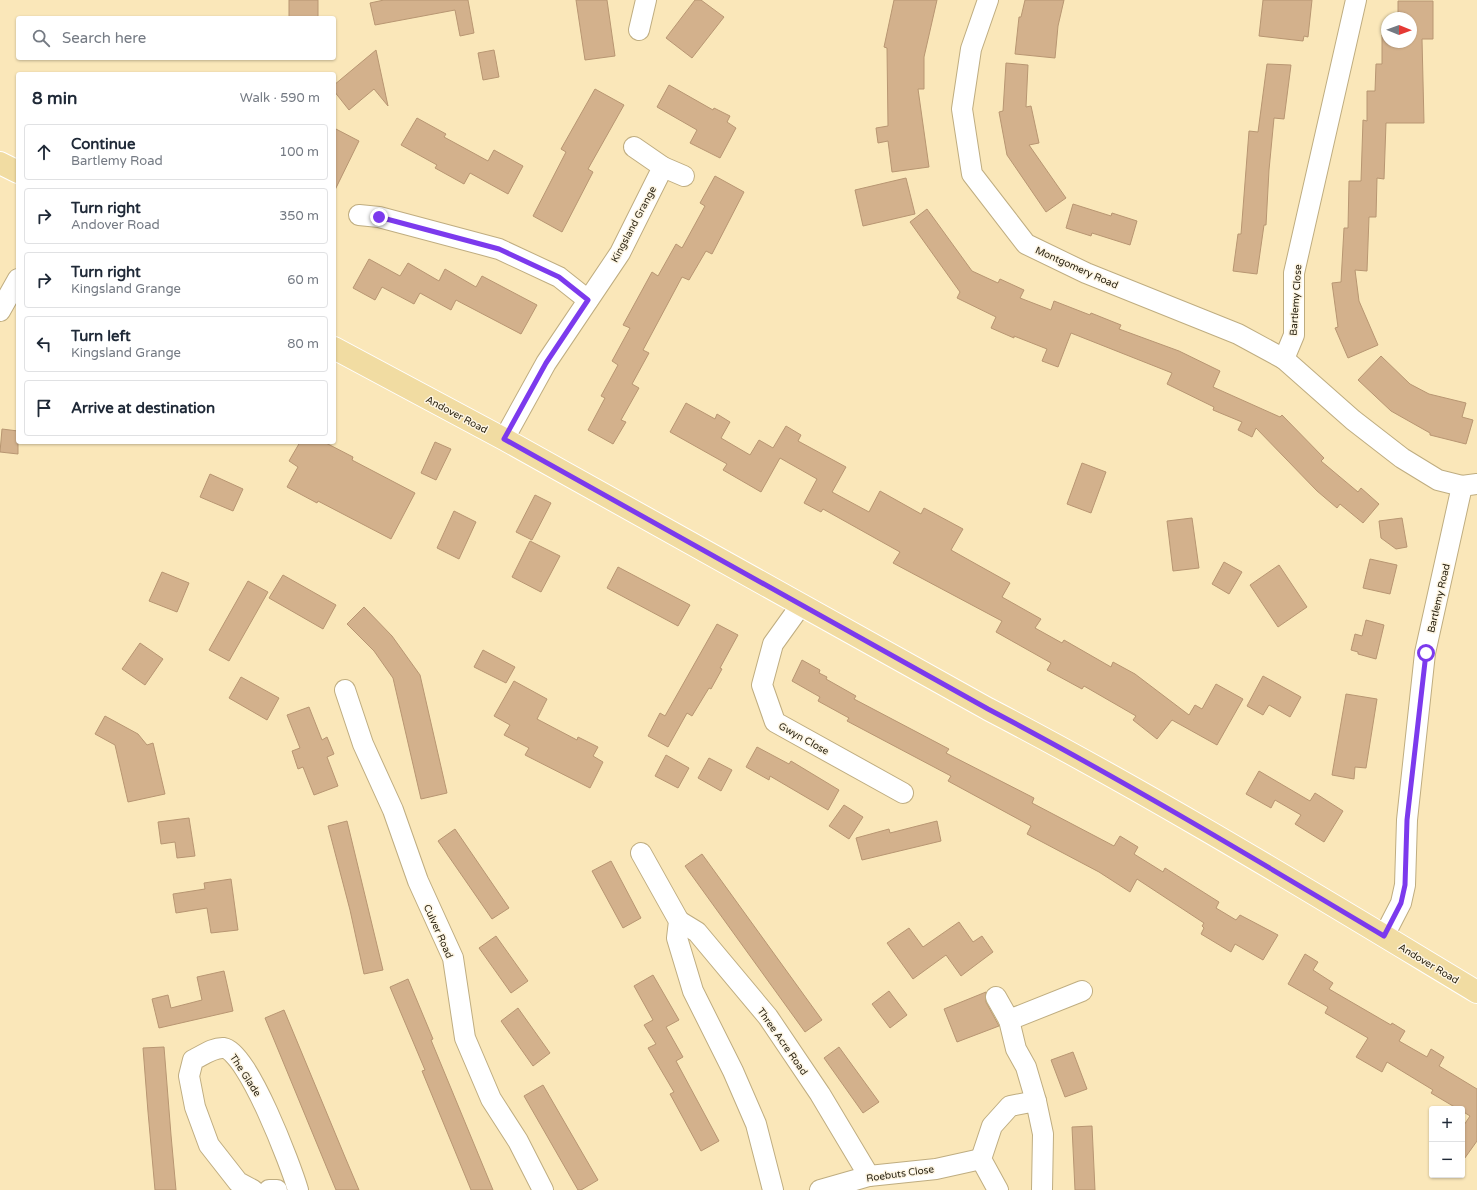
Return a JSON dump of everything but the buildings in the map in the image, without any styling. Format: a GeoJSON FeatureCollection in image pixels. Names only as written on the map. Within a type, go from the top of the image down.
{"type":"FeatureCollection","features":[{"type":"Feature","properties":{"kind":"main road"},"geometry":{"type":"LineString","coordinates":[[0,163],[16,171]]}},
{"type":"Feature","properties":{"kind":"main road","name":"Andover Road"},"geometry":{"type":"LineString","coordinates":[[336,349],[504,439],[801,606],[988,709],[1063,748],[1252,857],[1477,992]]}},
{"type":"Feature","properties":{"kind":"street"},"geometry":{"type":"LineString","coordinates":[[639,30],[646,0]]}},
{"type":"Feature","properties":{"kind":"street","name":"Montgomery Road"},"geometry":{"type":"LineString","coordinates":[[988,0],[971,48],[962,109],[972,174],[1026,244],[1086,273],[1238,334],[1284,359]]}},
{"type":"Feature","properties":{"kind":"street","name":"Bartlemy Close"},"geometry":{"type":"LineString","coordinates":[[1284,359],[1294,335],[1294,273],[1356,0]]}},
{"type":"Feature","properties":{"kind":"street"},"geometry":{"type":"LineString","coordinates":[[634,147],[663,167],[684,176]]}},
{"type":"Feature","properties":{"kind":"street","name":"Kingsland Grange"},"geometry":{"type":"LineString","coordinates":[[504,439],[546,363],[620,253],[663,167]]}},
{"type":"Feature","properties":{"kind":"street"},"geometry":{"type":"LineString","coordinates":[[359,215],[379,217],[499,249],[559,277],[588,300]]}},
{"type":"Feature","properties":{"kind":"street"},"geometry":{"type":"LineString","coordinates":[[0,311],[16,283]]}},
{"type":"Feature","properties":{"kind":"street"},"geometry":{"type":"LineString","coordinates":[[1284,359],[1353,420],[1402,458],[1438,480],[1469,485]]}},
{"type":"Feature","properties":{"kind":"street","name":"Bartlemy Road"},"geometry":{"type":"LineString","coordinates":[[1384,936],[1401,903],[1405,885],[1407,820],[1426,653],[1469,485]]}},
{"type":"Feature","properties":{"kind":"street","name":"Gwyn Close"},"geometry":{"type":"LineString","coordinates":[[801,606],[773,644],[762,686],[775,722],[903,793]]}},
{"type":"Feature","properties":{"kind":"street","name":"Culver Road"},"geometry":{"type":"LineString","coordinates":[[345,690],[363,744],[393,810],[418,882],[453,958],[465,1038],[491,1099],[518,1141],[543,1190]]}},
{"type":"Feature","properties":{"kind":"street","name":"Three Acre Road"},"geometry":{"type":"LineString","coordinates":[[641,853],[679,921],[697,932],[768,1017],[820,1094],[869,1176]]}},
{"type":"Feature","properties":{"kind":"street"},"geometry":{"type":"LineString","coordinates":[[679,921],[677,938],[693,991],[733,1071],[756,1124],[773,1190]]}},
{"type":"Feature","properties":{"kind":"street"},"geometry":{"type":"LineString","coordinates":[[1009,1020],[1082,991]]}},
{"type":"Feature","properties":{"kind":"street"},"geometry":{"type":"LineString","coordinates":[[996,997],[1009,1020],[1016,1049],[1026,1066],[1036,1101],[1043,1134],[1042,1190]]}},
{"type":"Feature","properties":{"kind":"street","name":"The Glade"},"geometry":{"type":"LineString","coordinates":[[253,1190],[238,1182],[209,1145],[195,1107],[189,1076],[193,1060],[211,1050],[223,1048],[233,1052],[242,1066],[260,1096],[293,1171],[298,1190]]}},
{"type":"Feature","properties":{"kind":"street"},"geometry":{"type":"LineString","coordinates":[[998,1190],[981,1159],[992,1126],[1010,1106],[1036,1101]]}},
{"type":"Feature","properties":{"kind":"street","name":"Roebuts Close"},"geometry":{"type":"LineString","coordinates":[[820,1190],[869,1176],[936,1169],[981,1159]]}},
{"type":"Feature","properties":{"kind":"street"},"geometry":{"type":"LineString","coordinates":[[269,1190],[277,1190]]}},
{"type":"Feature","properties":{"kind":"route"},"geometry":{"type":"LineString","coordinates":[[379,217],[499,249],[559,277],[588,300],[546,363],[504,439],[801,606],[988,709],[1063,748],[1252,857],[1384,936],[1401,903],[1405,885],[1407,862],[1407,820],[1426,653]]}}]}
